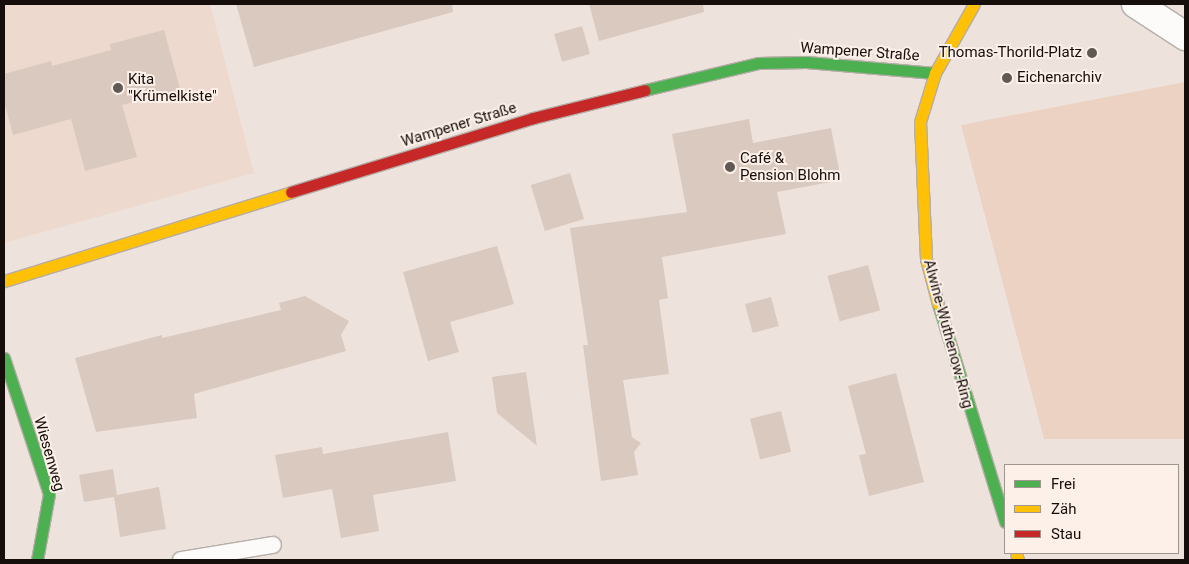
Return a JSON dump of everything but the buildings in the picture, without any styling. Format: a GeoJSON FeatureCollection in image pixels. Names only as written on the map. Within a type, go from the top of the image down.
{"type":"FeatureCollection","features":[{"type":"Feature","properties":{"kind":"street","name":"Alwine-Wuthenow-Ring"},"geometry":{"type":"LineString","coordinates":[[974,4],[935,73],[920,122],[926,259],[965,399],[1004,519]]}},
{"type":"Feature","properties":{"kind":"street"},"geometry":{"type":"LineString","coordinates":[[1136,4],[1185,36]]}},
{"type":"Feature","properties":{"kind":"street","name":"Wampener Straße"},"geometry":{"type":"LineString","coordinates":[[4,281],[533,118],[715,72],[758,63],[806,62],[935,73]]}},
{"type":"Feature","properties":{"kind":"street","name":"Wiesenweg"},"geometry":{"type":"LineString","coordinates":[[4,358],[49,494],[37,560]]}},
{"type":"Feature","properties":{"kind":"lane"},"geometry":{"type":"LineString","coordinates":[[181,560],[273,545]]}},
{"type":"Feature","properties":{"kind":"shaded area","name":"Kita \"Krümelkiste\""},"geometry":{"type":"Polygon","coordinates":[[[4,4],[210,4],[254,173],[4,243],[4,4]]]}},
{"type":"Feature","properties":{"kind":"shaded area"},"geometry":{"type":"Polygon","coordinates":[[[1185,82],[1185,439],[1044,439],[961,125],[1185,82]]]}},
{"type":"Feature","properties":{"kind":"traffic: fast"},"geometry":{"type":"LineString","coordinates":[[645,90],[758,63],[806,62],[935,73]]}},
{"type":"Feature","properties":{"kind":"traffic: fast"},"geometry":{"type":"LineString","coordinates":[[938,304],[1004,519]]}},
{"type":"Feature","properties":{"kind":"traffic: fast"},"geometry":{"type":"LineString","coordinates":[[4,358],[49,494],[37,560]]}},
{"type":"Feature","properties":{"kind":"traffic: slow"},"geometry":{"type":"LineString","coordinates":[[938,304],[926,259],[920,122],[935,73],[974,4]]}},
{"type":"Feature","properties":{"kind":"traffic: slow"},"geometry":{"type":"LineString","coordinates":[[4,281],[291,192]]}},
{"type":"Feature","properties":{"kind":"traffic: slow"},"geometry":{"type":"LineString","coordinates":[[1016,554],[1018,560]]}},
{"type":"Feature","properties":{"kind":"traffic: jam"},"geometry":{"type":"LineString","coordinates":[[291,192],[533,118],[645,90]]}},
{"type":"Feature","properties":{"kind":"place","name":"Thomas-Thorild-Platz"},"geometry":{"type":"Point","coordinates":[1092,53]}},
{"type":"Feature","properties":{"kind":"place","name":"Eichenarchiv"},"geometry":{"type":"Point","coordinates":[1007,78]}},
{"type":"Feature","properties":{"kind":"place","name":"Kita \"Krümelkiste\""},"geometry":{"type":"Point","coordinates":[118,88]}},
{"type":"Feature","properties":{"kind":"place","name":"Café & Pension Blohm"},"geometry":{"type":"Point","coordinates":[730,167]}}]}
